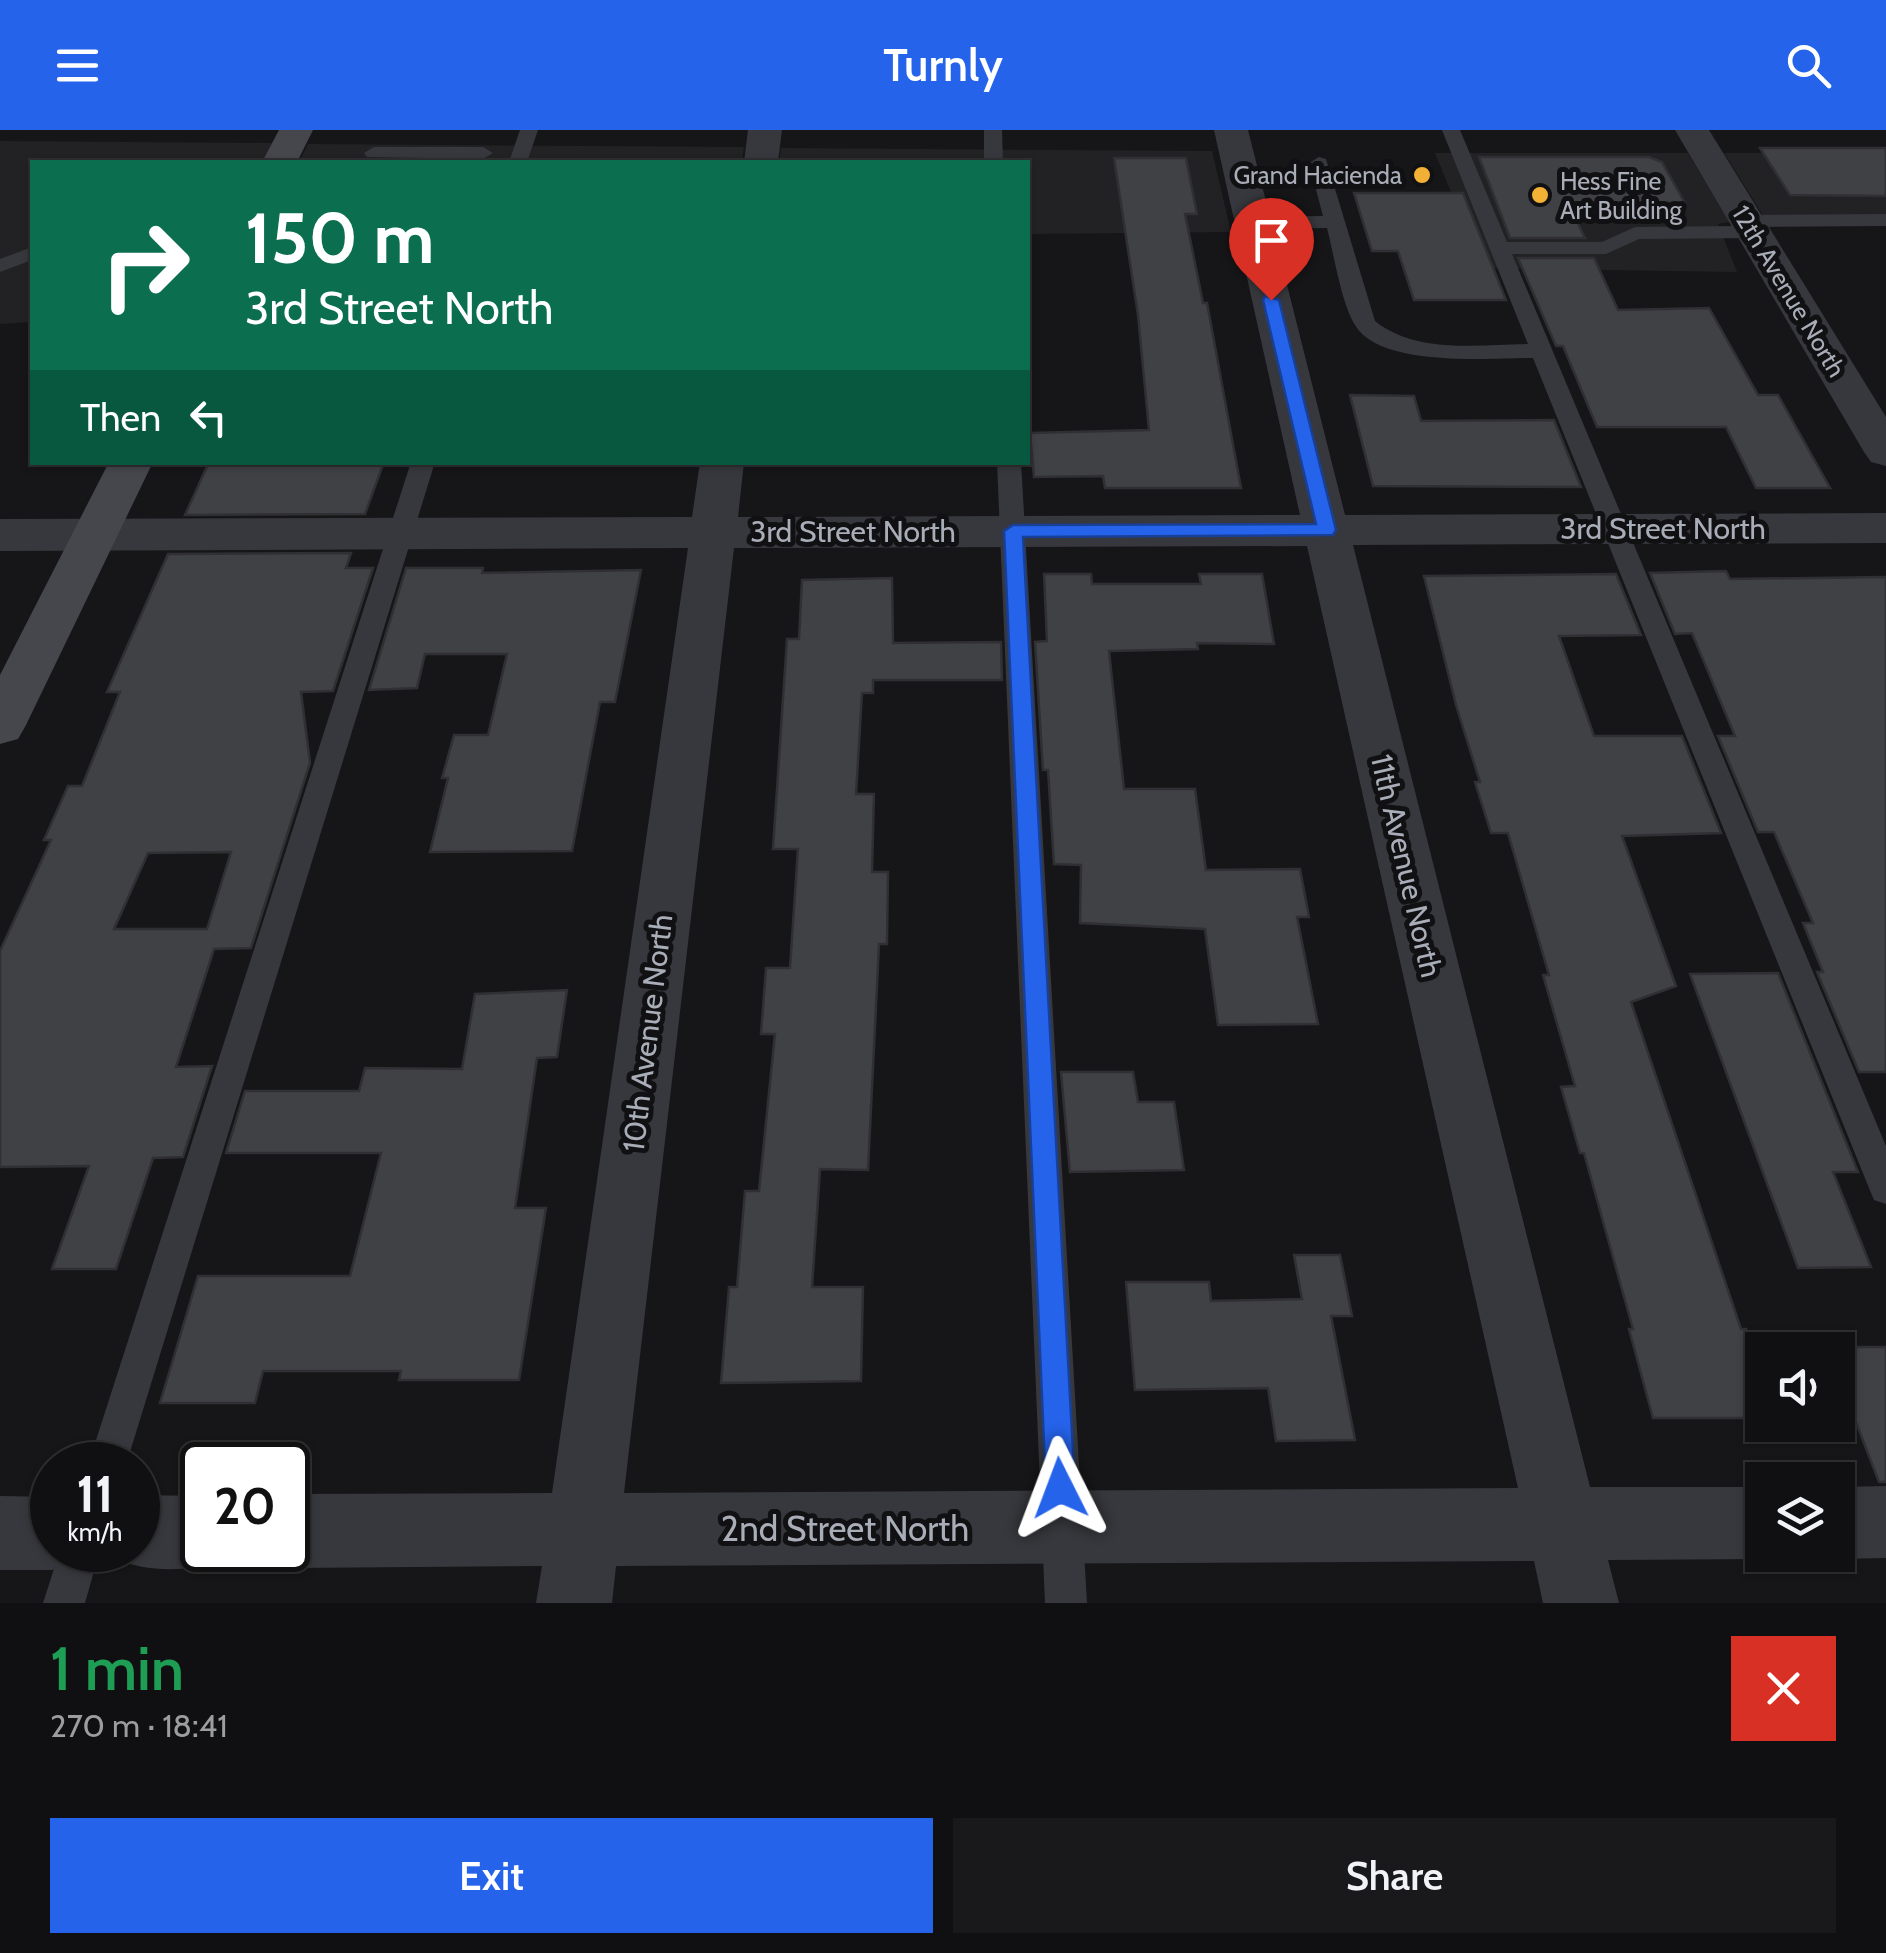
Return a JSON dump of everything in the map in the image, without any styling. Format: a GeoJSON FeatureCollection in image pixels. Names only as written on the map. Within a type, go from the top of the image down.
{"type":"FeatureCollection","features":[{"type":"Feature","properties":{"kind":"street"},"geometry":{"type":"LineString","coordinates":[[281,160],[296,130]]}},
{"type":"Feature","properties":{"kind":"street"},"geometry":{"type":"LineString","coordinates":[[761,160],[765,130]]}},
{"type":"Feature","properties":{"kind":"street","name":"11th Avenue North"},"geometry":{"type":"LineString","coordinates":[[1231,130],[1581,1603]]}},
{"type":"Feature","properties":{"kind":"street","name":"12th Avenue North"},"geometry":{"type":"LineString","coordinates":[[1692,130],[1886,452]]}},
{"type":"Feature","properties":{"kind":"street"},"geometry":{"type":"LineString","coordinates":[[0,725],[130,465]]}},
{"type":"Feature","properties":{"kind":"street","name":"10th Avenue North"},"geometry":{"type":"LineString","coordinates":[[574,1603],[722,465]]}},
{"type":"Feature","properties":{"kind":"street","name":"3rd Street North"},"geometry":{"type":"LineString","coordinates":[[0,535],[1886,528]]}},
{"type":"Feature","properties":{"kind":"street"},"geometry":{"type":"LineString","coordinates":[[1855,1522],[1886,1522]]}},
{"type":"Feature","properties":{"kind":"street","name":"2nd Street North"},"geometry":{"type":"LineString","coordinates":[[310,1531],[1745,1523]]}},
{"type":"Feature","properties":{"kind":"street"},"geometry":{"type":"LineString","coordinates":[[0,1533],[30,1533]]}},
{"type":"Feature","properties":{"kind":"lane"},"geometry":{"type":"LineString","coordinates":[[384,130],[372,158],[482,158],[492,130]]}},
{"type":"Feature","properties":{"kind":"lane"},"geometry":{"type":"LineString","coordinates":[[519,160],[529,130]]}},
{"type":"Feature","properties":{"kind":"lane"},"geometry":{"type":"LineString","coordinates":[[993,130],[994,160]]}},
{"type":"Feature","properties":{"kind":"lane"},"geometry":{"type":"LineString","coordinates":[[1451,130],[1886,1188]]}},
{"type":"Feature","properties":{"kind":"lane"},"geometry":{"type":"LineString","coordinates":[[1319,163],[1365,324],[1372,333],[1392,344],[1542,351]]}},
{"type":"Feature","properties":{"kind":"lane"},"geometry":{"type":"LineString","coordinates":[[1500,248],[1606,248],[1634,233],[1886,220]]}},
{"type":"Feature","properties":{"kind":"lane"},"geometry":{"type":"LineString","coordinates":[[1252,223],[1335,222]]}},
{"type":"Feature","properties":{"kind":"lane"},"geometry":{"type":"LineString","coordinates":[[0,266],[30,254]]}},
{"type":"Feature","properties":{"kind":"lane"},"geometry":{"type":"LineString","coordinates":[[114,1442],[422,465]]}},
{"type":"Feature","properties":{"kind":"lane"},"geometry":{"type":"LineString","coordinates":[[1010,465],[1066,1603]]}},
{"type":"Feature","properties":{"kind":"lane"},"geometry":{"type":"LineString","coordinates":[[64,1603],[73,1572]]}},
{"type":"Feature","properties":{"kind":"shaded area"},"geometry":{"type":"Polygon","coordinates":[[[0,141],[272,143],[263,160],[30,160],[30,322],[0,324],[0,141]]]}},
{"type":"Feature","properties":{"kind":"shaded area"},"geometry":{"type":"Polygon","coordinates":[[[308,144],[744,147],[742,160],[300,160],[308,144]]]}},
{"type":"Feature","properties":{"kind":"shaded area"},"geometry":{"type":"Polygon","coordinates":[[[781,148],[1212,151],[1231,232],[1030,234],[1030,160],[779,160],[781,148]]]}},
{"type":"Feature","properties":{"kind":"shaded area"},"geometry":{"type":"Polygon","coordinates":[[[1886,152],[1886,221],[1767,222],[1724,153],[1886,152]]]}},
{"type":"Feature","properties":{"kind":"shaded area"},"geometry":{"type":"Polygon","coordinates":[[[1435,153],[1688,153],[1729,222],[1718,224],[1737,272],[1482,268],[1435,153]]]}},
{"type":"Feature","properties":{"kind":"building"},"geometry":{"type":"Polygon","coordinates":[[[1760,148],[1886,148],[1886,196],[1790,195],[1760,148]]]}},
{"type":"Feature","properties":{"kind":"building","name":"Hess Fine Art Building"},"geometry":{"type":"Polygon","coordinates":[[[1479,157],[1649,157],[1662,162],[1685,203],[1568,203],[1585,238],[1510,238],[1479,157]]]}},
{"type":"Feature","properties":{"kind":"building"},"geometry":{"type":"Polygon","coordinates":[[[1114,158],[1186,158],[1197,214],[1185,214],[1203,303],[1207,303],[1241,488],[1105,488],[1103,476],[1034,477],[1030,433],[1149,430],[1138,315],[1114,158]]]}},
{"type":"Feature","properties":{"kind":"building"},"geometry":{"type":"Polygon","coordinates":[[[1354,193],[1463,193],[1506,300],[1414,300],[1398,251],[1372,251],[1354,193]]]}},
{"type":"Feature","properties":{"kind":"building"},"geometry":{"type":"Polygon","coordinates":[[[1518,258],[1594,258],[1618,310],[1709,308],[1758,395],[1778,395],[1830,488],[1756,488],[1726,427],[1597,427],[1563,346],[1556,346],[1518,258]]]}},
{"type":"Feature","properties":{"kind":"building"},"geometry":{"type":"Polygon","coordinates":[[[1350,395],[1414,396],[1421,421],[1554,420],[1581,487],[1373,486],[1350,395]]]}},
{"type":"Feature","properties":{"kind":"building"},"geometry":{"type":"Polygon","coordinates":[[[208,465],[383,465],[365,514],[185,515],[208,465]]]}},
{"type":"Feature","properties":{"kind":"building"},"geometry":{"type":"Polygon","coordinates":[[[351,553],[346,568],[373,568],[333,691],[301,692],[310,763],[251,948],[214,949],[176,1067],[212,1066],[183,1157],[153,1158],[116,1269],[52,1269],[89,1166],[0,1167],[0,951],[51,840],[44,840],[68,786],[82,786],[120,692],[107,692],[168,554],[351,553]],[[231,852],[148,853],[114,929],[207,929],[231,852]]]}},
{"type":"Feature","properties":{"kind":"building"},"geometry":{"type":"Polygon","coordinates":[[[406,568],[483,568],[482,573],[641,570],[615,702],[600,702],[572,851],[430,852],[448,778],[442,778],[454,735],[488,735],[507,654],[425,654],[417,688],[369,690],[406,568]]]}},
{"type":"Feature","properties":{"kind":"building"},"geometry":{"type":"Polygon","coordinates":[[[1726,571],[1730,579],[1886,577],[1886,1072],[1859,1072],[1817,972],[1823,972],[1803,923],[1813,923],[1774,832],[1758,832],[1718,736],[1735,736],[1692,633],[1675,634],[1650,573],[1726,571]]]}},
{"type":"Feature","properties":{"kind":"building"},"geometry":{"type":"Polygon","coordinates":[[[1044,574],[1091,574],[1092,584],[1201,584],[1199,574],[1262,574],[1274,644],[1197,643],[1198,649],[1109,651],[1124,789],[1195,789],[1206,870],[1300,869],[1309,917],[1297,917],[1318,1024],[1218,1025],[1205,929],[1080,923],[1081,865],[1054,864],[1048,770],[1043,770],[1035,642],[1047,641],[1044,574]]]}},
{"type":"Feature","properties":{"kind":"building"},"geometry":{"type":"Polygon","coordinates":[[[1616,574],[1641,635],[1559,636],[1594,736],[1682,736],[1721,833],[1622,836],[1676,986],[1631,1002],[1741,1329],[1747,1332],[1745,1418],[1653,1418],[1629,1329],[1633,1329],[1584,1153],[1580,1153],[1561,1087],[1575,1086],[1543,975],[1549,975],[1508,833],[1491,833],[1475,782],[1480,782],[1424,576],[1616,574]]]}},
{"type":"Feature","properties":{"kind":"building"},"geometry":{"type":"Polygon","coordinates":[[[892,578],[893,643],[1001,642],[1002,680],[873,680],[873,693],[862,693],[856,794],[874,794],[872,872],[888,872],[887,944],[879,944],[868,1170],[820,1169],[812,1287],[863,1287],[861,1381],[721,1383],[729,1287],[737,1287],[745,1191],[759,1191],[775,1034],[761,1034],[766,968],[790,968],[798,849],[773,849],[787,639],[799,639],[802,580],[892,578]]]}},
{"type":"Feature","properties":{"kind":"building"},"geometry":{"type":"Polygon","coordinates":[[[1778,973],[1858,1172],[1833,1172],[1871,1267],[1798,1268],[1690,974],[1778,973]]]}},
{"type":"Feature","properties":{"kind":"building"},"geometry":{"type":"Polygon","coordinates":[[[567,990],[557,1057],[537,1058],[515,1208],[546,1208],[519,1380],[399,1380],[401,1371],[263,1371],[255,1403],[160,1403],[198,1276],[350,1276],[381,1153],[226,1153],[245,1091],[359,1091],[365,1068],[462,1069],[475,994],[567,990]]]}},
{"type":"Feature","properties":{"kind":"building"},"geometry":{"type":"Polygon","coordinates":[[[1061,1072],[1133,1072],[1138,1102],[1174,1102],[1184,1170],[1070,1172],[1061,1072]]]}},
{"type":"Feature","properties":{"kind":"building"},"geometry":{"type":"Polygon","coordinates":[[[1294,1255],[1340,1255],[1352,1316],[1331,1316],[1355,1440],[1276,1441],[1268,1388],[1135,1390],[1126,1282],[1209,1282],[1211,1301],[1302,1299],[1294,1255]]]}},
{"type":"Feature","properties":{"kind":"building"},"geometry":{"type":"Polygon","coordinates":[[[1855,1347],[1886,1347],[1886,1482],[1879,1482],[1855,1420],[1855,1347]]]}},
{"type":"Feature","properties":{"kind":"place","name":"Grand Hacienda"},"geometry":{"type":"Point","coordinates":[1422,175]}},
{"type":"Feature","properties":{"kind":"place","name":"Hess Fine Art Building"},"geometry":{"type":"Point","coordinates":[1540,195]}},
{"type":"Feature","properties":{"kind":"route"},"geometry":{"type":"LineString","coordinates":[[1060,1488],[1013,531],[1327,530],[1271,300]]}}]}
